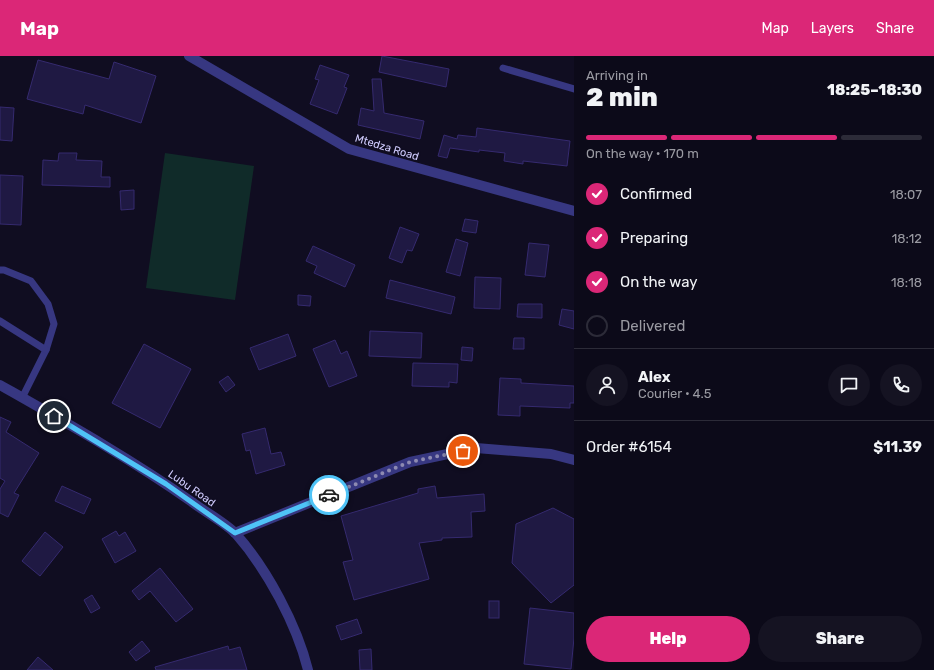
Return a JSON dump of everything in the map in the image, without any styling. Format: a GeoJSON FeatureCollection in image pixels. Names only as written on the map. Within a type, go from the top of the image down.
{"type":"FeatureCollection","features":[{"type":"Feature","properties":{"kind":"street","name":"Mtedza Road"},"geometry":{"type":"LineString","coordinates":[[189,56],[349,149],[574,211]]}},
{"type":"Feature","properties":{"kind":"street","name":"Lubu Road"},"geometry":{"type":"LineString","coordinates":[[0,385],[166,484],[235,533],[270,578],[304,654],[308,670]]}},
{"type":"Feature","properties":{"kind":"street"},"geometry":{"type":"LineString","coordinates":[[235,533],[410,462],[476,448],[551,454],[574,460]]}},
{"type":"Feature","properties":{"kind":"lane"},"geometry":{"type":"LineString","coordinates":[[503,68],[574,89]]}},
{"type":"Feature","properties":{"kind":"lane"},"geometry":{"type":"LineString","coordinates":[[0,270],[4,270],[31,281],[48,304],[54,324],[46,350],[22,398]]}},
{"type":"Feature","properties":{"kind":"lane"},"geometry":{"type":"LineString","coordinates":[[0,321],[46,350]]}},
{"type":"Feature","properties":{"kind":"green space"},"geometry":{"type":"Polygon","coordinates":[[[165,153],[254,166],[235,300],[146,288],[165,153]]]}},
{"type":"Feature","properties":{"kind":"building"},"geometry":{"type":"Polygon","coordinates":[[[382,56],[449,69],[446,87],[379,72],[382,56]]]}},
{"type":"Feature","properties":{"kind":"building"},"geometry":{"type":"Polygon","coordinates":[[[38,60],[109,79],[114,62],[156,76],[141,123],[85,105],[83,114],[27,99],[38,60]]]}},
{"type":"Feature","properties":{"kind":"building"},"geometry":{"type":"Polygon","coordinates":[[[320,65],[349,75],[344,87],[347,88],[337,114],[310,104],[319,80],[315,79],[320,65]]]}},
{"type":"Feature","properties":{"kind":"building"},"geometry":{"type":"Polygon","coordinates":[[[372,79],[381,79],[384,113],[424,121],[420,139],[358,125],[361,108],[374,111],[372,79]]]}},
{"type":"Feature","properties":{"kind":"building"},"geometry":{"type":"Polygon","coordinates":[[[0,107],[14,108],[12,141],[0,140],[0,107]]]}},
{"type":"Feature","properties":{"kind":"building"},"geometry":{"type":"Polygon","coordinates":[[[477,128],[570,141],[567,166],[523,161],[523,164],[504,161],[505,153],[479,150],[479,152],[450,148],[447,158],[438,156],[444,135],[457,139],[458,135],[476,137],[477,128]]]}},
{"type":"Feature","properties":{"kind":"building"},"geometry":{"type":"Polygon","coordinates":[[[59,153],[77,153],[76,160],[102,161],[101,177],[110,177],[110,187],[42,185],[43,160],[58,161],[59,153]]]}},
{"type":"Feature","properties":{"kind":"building"},"geometry":{"type":"Polygon","coordinates":[[[0,175],[23,176],[21,225],[0,224],[0,175]]]}},
{"type":"Feature","properties":{"kind":"building"},"geometry":{"type":"Polygon","coordinates":[[[134,190],[134,209],[121,210],[120,191],[134,190]]]}},
{"type":"Feature","properties":{"kind":"building"},"geometry":{"type":"Polygon","coordinates":[[[465,219],[478,221],[476,233],[462,231],[465,219]]]}},
{"type":"Feature","properties":{"kind":"building"},"geometry":{"type":"Polygon","coordinates":[[[400,227],[419,234],[412,251],[407,250],[402,263],[389,258],[400,227]]]}},
{"type":"Feature","properties":{"kind":"building"},"geometry":{"type":"Polygon","coordinates":[[[456,239],[468,243],[460,276],[446,272],[456,239]]]}},
{"type":"Feature","properties":{"kind":"building"},"geometry":{"type":"Polygon","coordinates":[[[529,243],[549,245],[545,277],[525,275],[529,243]]]}},
{"type":"Feature","properties":{"kind":"building"},"geometry":{"type":"Polygon","coordinates":[[[313,246],[355,265],[345,287],[314,273],[317,266],[306,261],[313,246]]]}},
{"type":"Feature","properties":{"kind":"building"},"geometry":{"type":"Polygon","coordinates":[[[475,277],[501,278],[500,309],[474,308],[475,277]]]}},
{"type":"Feature","properties":{"kind":"building"},"geometry":{"type":"Polygon","coordinates":[[[390,280],[455,297],[451,314],[386,298],[390,280]]]}},
{"type":"Feature","properties":{"kind":"building"},"geometry":{"type":"Polygon","coordinates":[[[298,295],[311,296],[310,306],[298,305],[298,295]]]}},
{"type":"Feature","properties":{"kind":"building"},"geometry":{"type":"Polygon","coordinates":[[[518,304],[542,304],[542,318],[517,317],[518,304]]]}},
{"type":"Feature","properties":{"kind":"building"},"geometry":{"type":"Polygon","coordinates":[[[562,309],[574,311],[574,329],[559,325],[562,309]]]}},
{"type":"Feature","properties":{"kind":"building"},"geometry":{"type":"Polygon","coordinates":[[[370,331],[422,333],[421,358],[369,356],[370,331]]]}},
{"type":"Feature","properties":{"kind":"building"},"geometry":{"type":"Polygon","coordinates":[[[288,334],[296,356],[259,370],[250,348],[288,334]]]}},
{"type":"Feature","properties":{"kind":"building"},"geometry":{"type":"Polygon","coordinates":[[[514,338],[524,338],[524,349],[513,349],[514,338]]]}},
{"type":"Feature","properties":{"kind":"building"},"geometry":{"type":"Polygon","coordinates":[[[335,340],[341,354],[347,351],[357,376],[329,387],[313,349],[335,340]]]}},
{"type":"Feature","properties":{"kind":"building"},"geometry":{"type":"Polygon","coordinates":[[[144,344],[191,369],[160,428],[112,403],[144,344]]]}},
{"type":"Feature","properties":{"kind":"building"},"geometry":{"type":"Polygon","coordinates":[[[462,347],[473,348],[472,361],[461,360],[462,347]]]}},
{"type":"Feature","properties":{"kind":"building"},"geometry":{"type":"Polygon","coordinates":[[[413,363],[458,364],[457,383],[449,382],[449,387],[412,386],[413,363]]]}},
{"type":"Feature","properties":{"kind":"building"},"geometry":{"type":"Polygon","coordinates":[[[228,376],[235,385],[226,392],[219,382],[228,376]]]}},
{"type":"Feature","properties":{"kind":"building"},"geometry":{"type":"Polygon","coordinates":[[[500,378],[521,379],[521,383],[574,386],[574,403],[570,403],[570,408],[520,406],[520,416],[498,415],[500,378]]]}},
{"type":"Feature","properties":{"kind":"building"},"geometry":{"type":"Polygon","coordinates":[[[0,417],[11,422],[6,432],[39,453],[14,493],[19,495],[8,517],[0,513],[0,489],[5,481],[0,478],[0,417]]]}},
{"type":"Feature","properties":{"kind":"building"},"geometry":{"type":"Polygon","coordinates":[[[265,428],[271,454],[281,452],[285,465],[256,474],[250,450],[246,451],[242,434],[265,428]]]}},
{"type":"Feature","properties":{"kind":"building"},"geometry":{"type":"Polygon","coordinates":[[[62,486],[91,499],[84,514],[55,501],[62,486]]]}},
{"type":"Feature","properties":{"kind":"building"},"geometry":{"type":"Polygon","coordinates":[[[435,486],[437,498],[484,494],[485,511],[471,512],[472,537],[442,538],[442,540],[419,543],[429,579],[354,600],[343,562],[353,560],[341,516],[418,493],[418,489],[435,486]]]}},
{"type":"Feature","properties":{"kind":"building"},"geometry":{"type":"Polygon","coordinates":[[[553,508],[574,519],[574,585],[551,603],[512,563],[516,524],[553,508]]]}},
{"type":"Feature","properties":{"kind":"building"},"geometry":{"type":"Polygon","coordinates":[[[116,531],[119,536],[125,532],[136,551],[115,563],[102,539],[116,531]]]}},
{"type":"Feature","properties":{"kind":"building"},"geometry":{"type":"Polygon","coordinates":[[[45,532],[63,547],[40,576],[22,561],[45,532]]]}},
{"type":"Feature","properties":{"kind":"building"},"geometry":{"type":"Polygon","coordinates":[[[160,568],[193,609],[176,622],[150,591],[139,600],[132,591],[160,568]]]}},
{"type":"Feature","properties":{"kind":"building"},"geometry":{"type":"Polygon","coordinates":[[[92,595],[100,608],[91,613],[84,600],[92,595]]]}},
{"type":"Feature","properties":{"kind":"building"},"geometry":{"type":"Polygon","coordinates":[[[489,601],[499,601],[499,618],[489,618],[489,601]]]}},
{"type":"Feature","properties":{"kind":"building"},"geometry":{"type":"Polygon","coordinates":[[[530,608],[574,613],[574,638],[571,669],[524,664],[530,608]]]}},
{"type":"Feature","properties":{"kind":"building"},"geometry":{"type":"Polygon","coordinates":[[[357,619],[362,633],[341,640],[336,626],[357,619]]]}},
{"type":"Feature","properties":{"kind":"building"},"geometry":{"type":"Polygon","coordinates":[[[142,641],[150,651],[136,661],[129,652],[142,641]]]}},
{"type":"Feature","properties":{"kind":"building"},"geometry":{"type":"Polygon","coordinates":[[[228,646],[229,650],[240,647],[247,670],[156,670],[155,667],[228,646]]]}},
{"type":"Feature","properties":{"kind":"building"},"geometry":{"type":"Polygon","coordinates":[[[371,649],[372,670],[360,670],[359,650],[371,649]]]}},
{"type":"Feature","properties":{"kind":"building"},"geometry":{"type":"Polygon","coordinates":[[[38,657],[53,670],[27,670],[38,657]]]}},
{"type":"Feature","properties":{"kind":"way so far"},"geometry":{"type":"LineString","coordinates":[[329,495],[410,462],[463,451]]}},
{"type":"Feature","properties":{"kind":"route"},"geometry":{"type":"LineString","coordinates":[[54,416],[166,484],[235,533],[329,495]]}}]}
